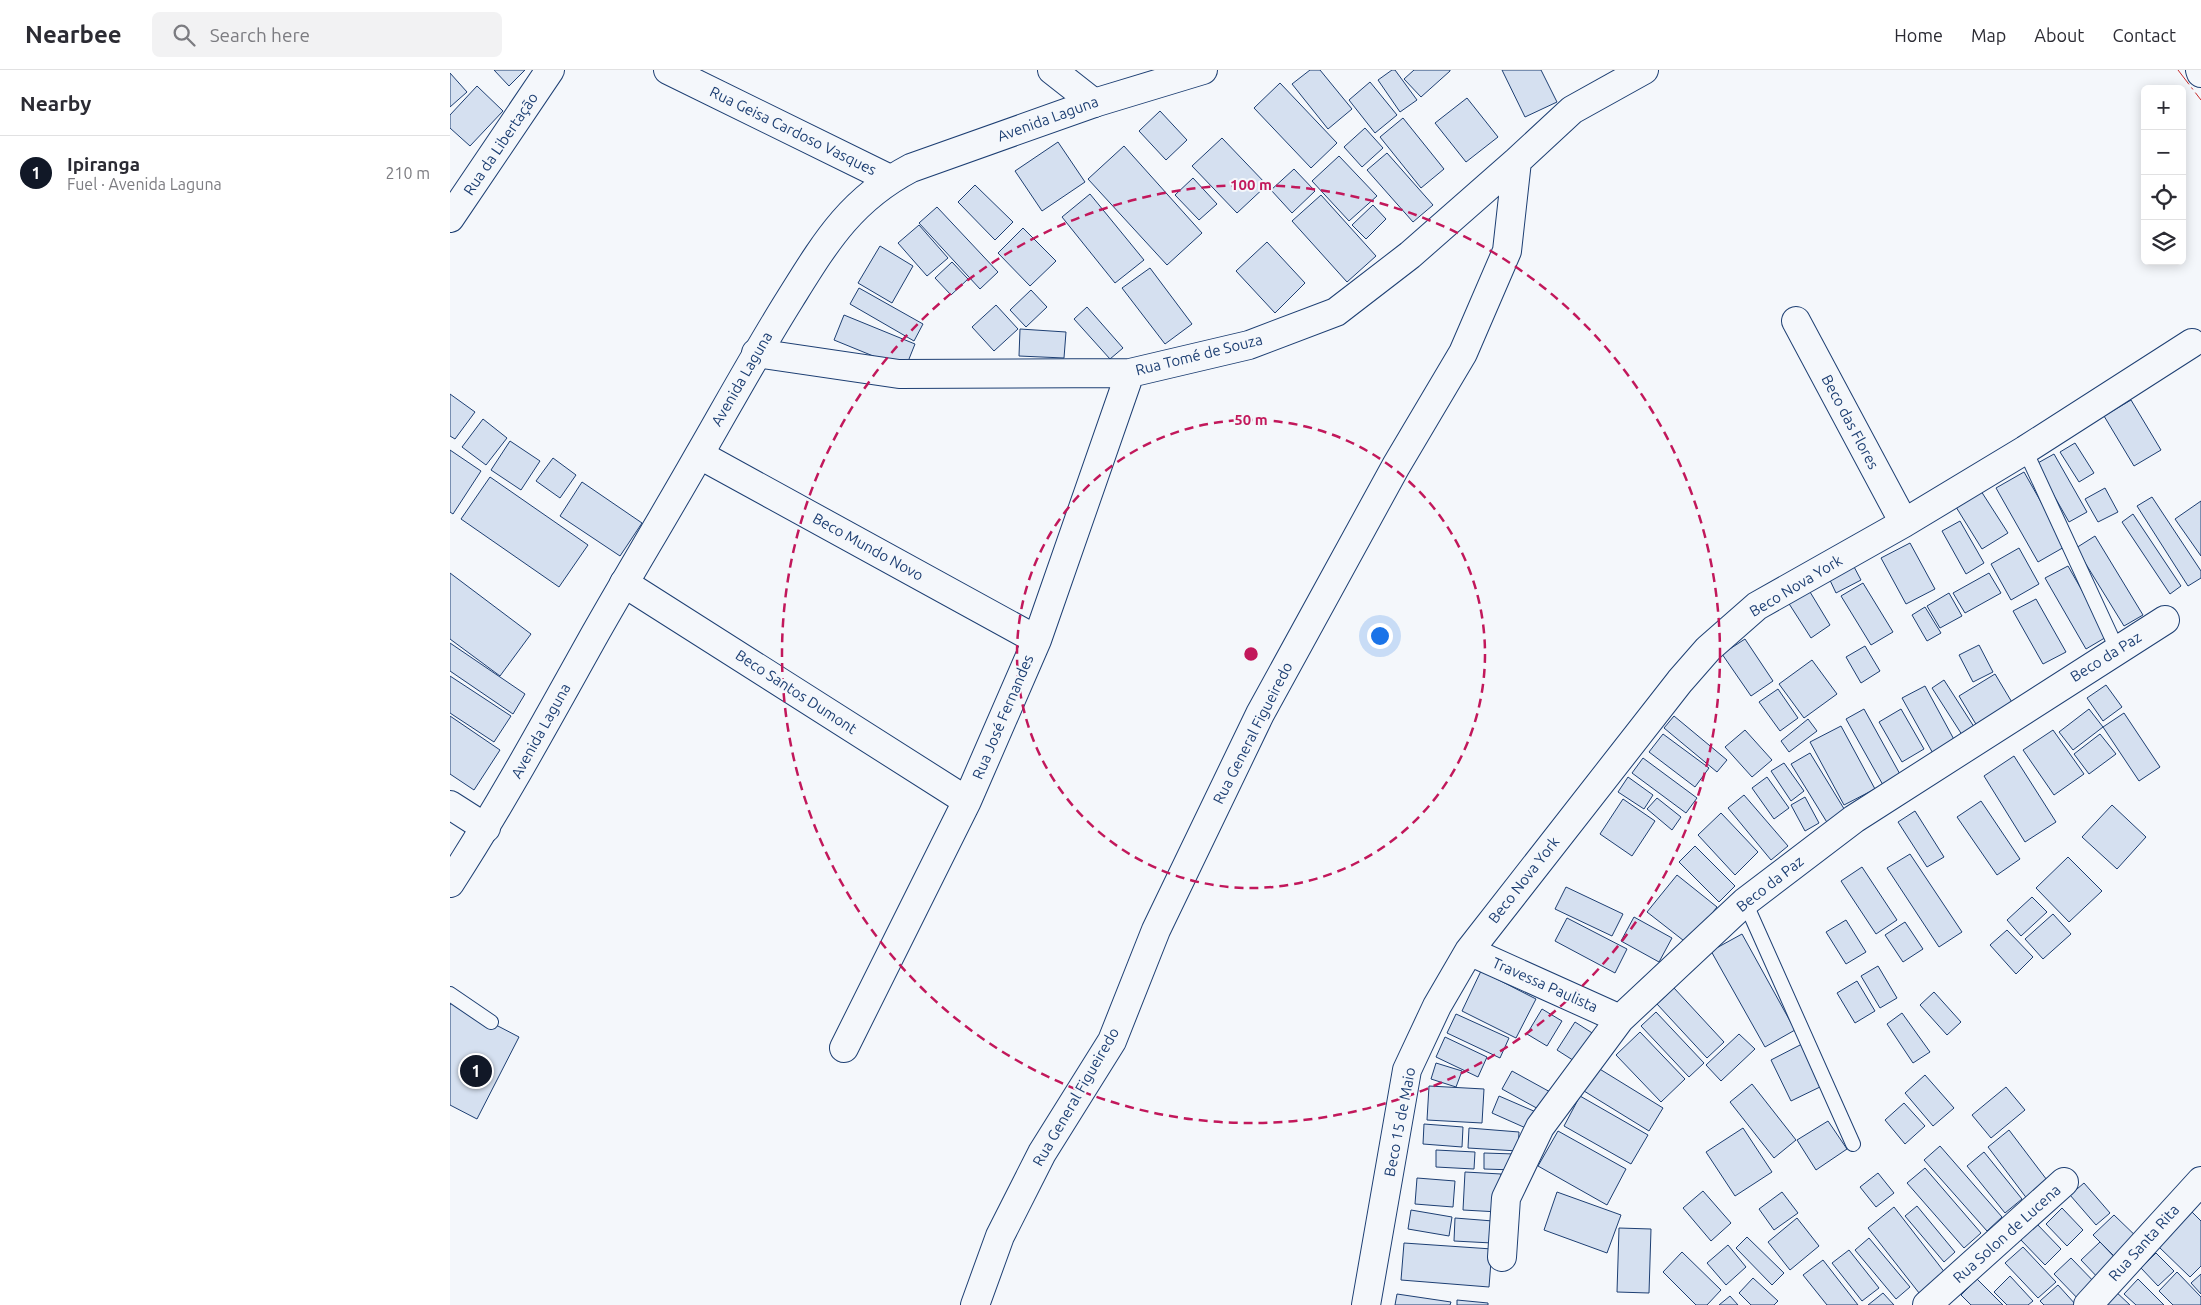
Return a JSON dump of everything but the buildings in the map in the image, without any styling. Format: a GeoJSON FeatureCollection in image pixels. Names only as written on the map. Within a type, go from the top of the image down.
{"type":"FeatureCollection","features":[{"type":"Feature","properties":{"kind":"street","name":"Rua da Libertação"},"geometry":{"type":"LineString","coordinates":[[455,199],[550,70]]}},
{"type":"Feature","properties":{"kind":"street","name":"Rua Geisa Cardoso Vasques"},"geometry":{"type":"LineString","coordinates":[[668,70],[890,179]]}},
{"type":"Feature","properties":{"kind":"street"},"geometry":{"type":"LineString","coordinates":[[1052,70],[1094,102]]}},
{"type":"Feature","properties":{"kind":"street","name":"Avenida Laguna"},"geometry":{"type":"LineString","coordinates":[[450,884],[486,828],[624,583],[700,455],[756,353],[824,245],[840,224],[869,194],[890,179],[911,168],[1094,102],[1203,70]]}},
{"type":"Feature","properties":{"kind":"street","name":"Rua Tomé de Souza"},"geometry":{"type":"LineString","coordinates":[[756,353],[899,374],[1130,373],[1249,345],[1336,312],[1410,254],[1517,161],[1572,110],[1644,70]]}},
{"type":"Feature","properties":{"kind":"street","name":"Rua General Figueiredo"},"geometry":{"type":"LineString","coordinates":[[974,1305],[1000,1236],[1042,1153],[1112,1040],[1156,930],[1260,714],[1396,466],[1464,353],[1507,251],[1517,161]]}},
{"type":"Feature","properties":{"kind":"street","name":"Beco das Flores"},"geometry":{"type":"LineString","coordinates":[[1796,321],[1904,523]]}},
{"type":"Feature","properties":{"kind":"street","name":"Beco Nova York"},"geometry":{"type":"LineString","coordinates":[[1469,951],[1680,681],[1708,649],[1757,606],[1904,523],[2025,450],[2192,343]]}},
{"type":"Feature","properties":{"kind":"street","name":"Rua José Fernandes"},"geometry":{"type":"LineString","coordinates":[[844,1048],[967,801],[1037,640],[1130,373]]}},
{"type":"Feature","properties":{"kind":"street","name":"Beco Mundo Novo"},"geometry":{"type":"LineString","coordinates":[[700,455],[1037,640]]}},
{"type":"Feature","properties":{"kind":"street","name":"Beco Santos Dumont"},"geometry":{"type":"LineString","coordinates":[[624,583],[967,801]]}},
{"type":"Feature","properties":{"kind":"street","name":"Beco da Paz"},"geometry":{"type":"LineString","coordinates":[[1502,1257],[1506,1198],[1540,1127],[1620,1019],[1745,902],[1854,819],[2165,620]]}},
{"type":"Feature","properties":{"kind":"street"},"geometry":{"type":"LineString","coordinates":[[450,805],[486,828]]}},
{"type":"Feature","properties":{"kind":"street","name":"Travessa Paulista"},"geometry":{"type":"LineString","coordinates":[[1469,951],[1620,1019]]}},
{"type":"Feature","properties":{"kind":"street","name":"Beco 15 de Maio"},"geometry":{"type":"LineString","coordinates":[[1366,1305],[1407,1070],[1436,1006],[1469,951]]}},
{"type":"Feature","properties":{"kind":"street","name":"Rua Santa Rita"},"geometry":{"type":"LineString","coordinates":[[2088,1305],[2201,1181]]}},
{"type":"Feature","properties":{"kind":"street","name":"Rua Solon de Lucena"},"geometry":{"type":"LineString","coordinates":[[1927,1305],[2064,1182]]}},
{"type":"Feature","properties":{"kind":"lane"},"geometry":{"type":"LineString","coordinates":[[2025,450],[2117,650]]}},
{"type":"Feature","properties":{"kind":"lane"},"geometry":{"type":"LineString","coordinates":[[1745,902],[1853,1144]]}},
{"type":"Feature","properties":{"kind":"lane"},"geometry":{"type":"LineString","coordinates":[[450,994],[491,1022]]}},
{"type":"Feature","properties":{"kind":"power"},"geometry":{"type":"LineString","coordinates":[[2178,70],[2201,100]]}},
{"type":"Feature","properties":{"kind":"place","name":"Ipiranga"},"geometry":{"type":"Point","coordinates":[476,1071]}}]}
